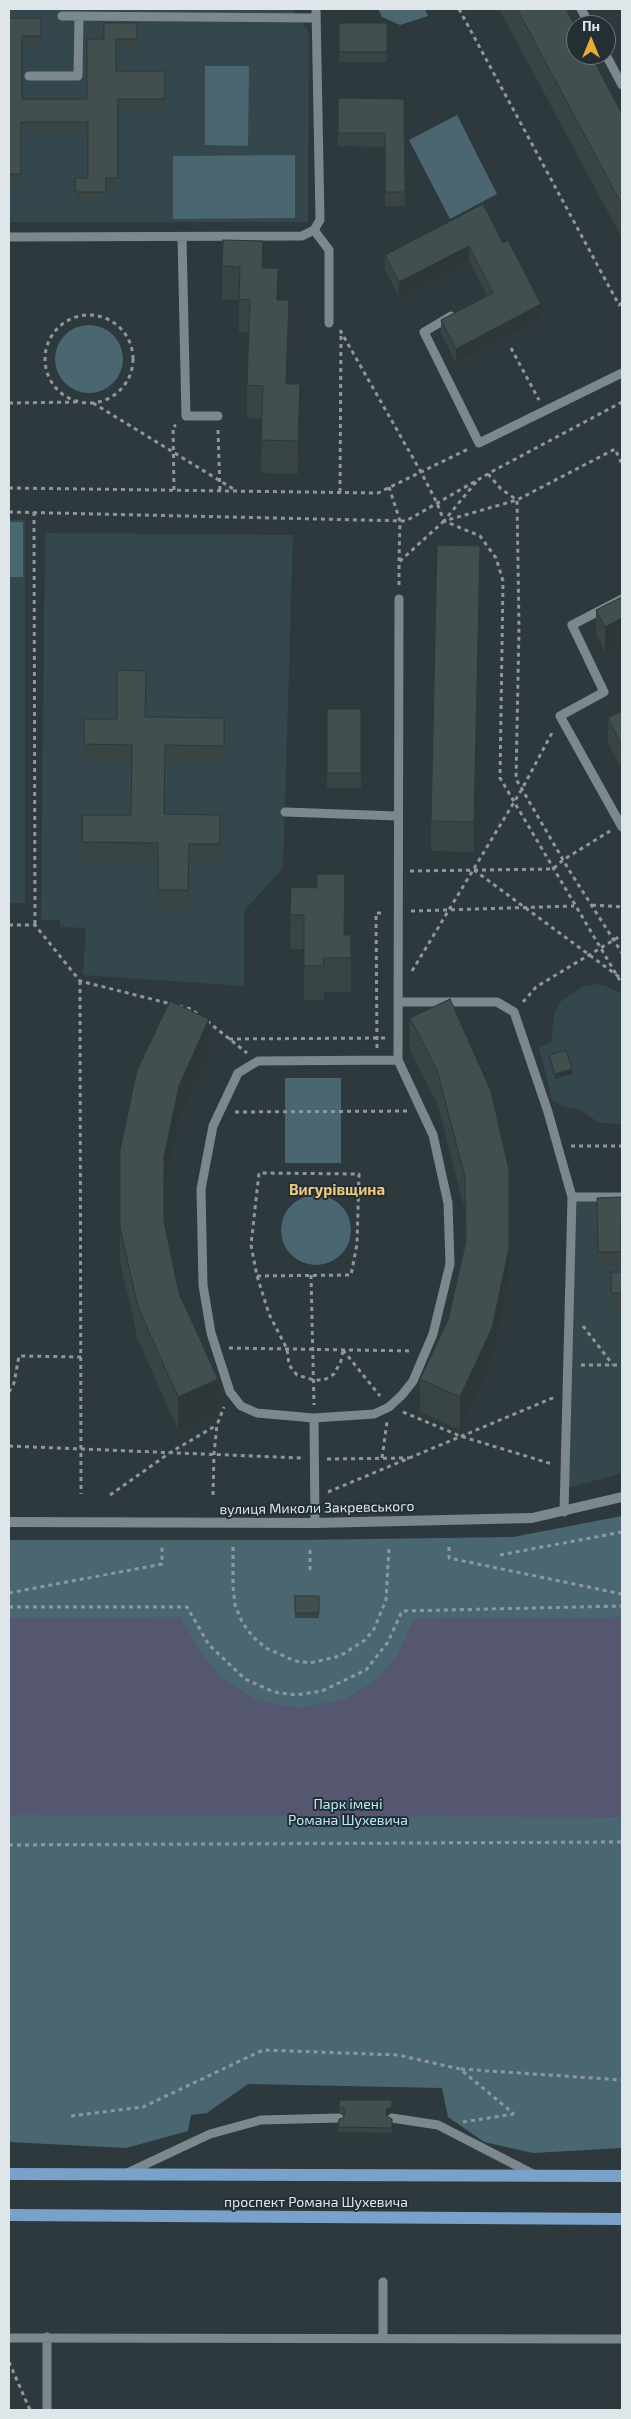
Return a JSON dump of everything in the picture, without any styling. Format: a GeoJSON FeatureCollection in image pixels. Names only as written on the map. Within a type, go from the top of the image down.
{"type":"FeatureCollection","features":[{"type":"Feature","properties":{"kind":"main road","name":"проспект Романа Шухевича"},"geometry":{"type":"LineString","coordinates":[[9,2174],[622,2176]]}},
{"type":"Feature","properties":{"kind":"main road","name":"проспект Романа Шухевича"},"geometry":{"type":"LineString","coordinates":[[9,2215],[622,2219]]}},
{"type":"Feature","properties":{"kind":"street","name":"вулиця Миколи Закревського"},"geometry":{"type":"LineString","coordinates":[[9,1522],[315,1522],[532,1518],[622,1498]]}},
{"type":"Feature","properties":{"kind":"lane"},"geometry":{"type":"LineString","coordinates":[[9,237],[182,238],[302,236],[314,230],[320,220],[316,14],[62,16]]}},
{"type":"Feature","properties":{"kind":"lane"},"geometry":{"type":"LineString","coordinates":[[29,76],[78,76],[79,16]]}},
{"type":"Feature","properties":{"kind":"lane"},"geometry":{"type":"LineString","coordinates":[[611,65],[622,85]]}},
{"type":"Feature","properties":{"kind":"lane"},"geometry":{"type":"LineString","coordinates":[[314,230],[329,250],[329,323]]}},
{"type":"Feature","properties":{"kind":"lane"},"geometry":{"type":"LineString","coordinates":[[182,238],[186,416],[218,416]]}},
{"type":"Feature","properties":{"kind":"lane"},"geometry":{"type":"LineString","coordinates":[[457,313],[424,332],[479,443],[622,373]]}},
{"type":"Feature","properties":{"kind":"lane"},"geometry":{"type":"LineString","coordinates":[[398,1060],[258,1062],[238,1073],[213,1126],[201,1189],[203,1285],[216,1348],[230,1392],[241,1406],[257,1413],[314,1418],[374,1414],[389,1407],[413,1381],[426,1351],[433,1334],[450,1264],[448,1203],[433,1135],[398,1060],[397,816],[399,598]]}},
{"type":"Feature","properties":{"kind":"lane"},"geometry":{"type":"LineString","coordinates":[[621,826],[560,716],[604,692],[572,626],[622,599]]}},
{"type":"Feature","properties":{"kind":"lane"},"geometry":{"type":"LineString","coordinates":[[285,812],[397,816]]}},
{"type":"Feature","properties":{"kind":"lane"},"geometry":{"type":"LineString","coordinates":[[398,999],[497,1002],[514,1012],[572,1197],[564,1512]]}},
{"type":"Feature","properties":{"kind":"lane"},"geometry":{"type":"LineString","coordinates":[[572,1197],[622,1197]]}},
{"type":"Feature","properties":{"kind":"lane"},"geometry":{"type":"LineString","coordinates":[[314,1418],[315,1522]]}},
{"type":"Feature","properties":{"kind":"lane"},"geometry":{"type":"LineString","coordinates":[[124,2174],[210,2134],[261,2120],[339,2118]]}},
{"type":"Feature","properties":{"kind":"lane"},"geometry":{"type":"LineString","coordinates":[[392,2118],[438,2125],[536,2176]]}},
{"type":"Feature","properties":{"kind":"lane"},"geometry":{"type":"LineString","coordinates":[[383,2282],[383,2338]]}},
{"type":"Feature","properties":{"kind":"lane"},"geometry":{"type":"LineString","coordinates":[[47,2337],[47,2410]]}},
{"type":"Feature","properties":{"kind":"lane"},"geometry":{"type":"LineString","coordinates":[[9,2338],[622,2339]]}},
{"type":"Feature","properties":{"kind":"path"},"geometry":{"type":"LineString","coordinates":[[459,9],[619,305],[622,303]]}},
{"type":"Feature","properties":{"kind":"path"},"geometry":{"type":"LineString","coordinates":[[9,403],[93,402],[105,400],[124,385],[130,375],[133,353],[125,333],[105,318],[90,315],[78,316],[58,328],[51,336],[45,359],[51,382],[69,398],[81,402]]}},
{"type":"Feature","properties":{"kind":"path"},"geometry":{"type":"LineString","coordinates":[[329,323],[341,331],[421,472],[437,503],[444,522],[480,536],[496,558],[502,580],[500,778],[600,950],[622,984]]}},
{"type":"Feature","properties":{"kind":"path"},"geometry":{"type":"LineString","coordinates":[[340,492],[341,331]]}},
{"type":"Feature","properties":{"kind":"path"},"geometry":{"type":"LineString","coordinates":[[511,348],[541,403]]}},
{"type":"Feature","properties":{"kind":"path"},"geometry":{"type":"LineString","coordinates":[[93,402],[236,491]]}},
{"type":"Feature","properties":{"kind":"path"},"geometry":{"type":"LineString","coordinates":[[9,512],[406,521],[488,474],[622,402]]}},
{"type":"Feature","properties":{"kind":"path"},"geometry":{"type":"LineString","coordinates":[[174,490],[174,427],[186,416]]}},
{"type":"Feature","properties":{"kind":"path"},"geometry":{"type":"LineString","coordinates":[[218,416],[220,491]]}},
{"type":"Feature","properties":{"kind":"path"},"geometry":{"type":"LineString","coordinates":[[9,488],[378,493],[479,443]]}},
{"type":"Feature","properties":{"kind":"path"},"geometry":{"type":"LineString","coordinates":[[444,522],[517,500],[614,449],[621,458],[622,464]]}},
{"type":"Feature","properties":{"kind":"path"},"geometry":{"type":"LineString","coordinates":[[488,474],[501,489],[517,500]]}},
{"type":"Feature","properties":{"kind":"path"},"geometry":{"type":"LineString","coordinates":[[399,562],[444,522],[479,479]]}},
{"type":"Feature","properties":{"kind":"path"},"geometry":{"type":"LineString","coordinates":[[389,488],[400,521],[399,598]]}},
{"type":"Feature","properties":{"kind":"path"},"geometry":{"type":"LineString","coordinates":[[517,500],[519,628],[516,779],[563,860],[622,953]]}},
{"type":"Feature","properties":{"kind":"path"},"geometry":{"type":"LineString","coordinates":[[34,512],[35,925],[80,981],[191,1008],[258,1062]]}},
{"type":"Feature","properties":{"kind":"path"},"geometry":{"type":"LineString","coordinates":[[398,999],[522,789],[560,716]]}},
{"type":"Feature","properties":{"kind":"path"},"geometry":{"type":"LineString","coordinates":[[397,871],[553,869],[563,860],[621,826]]}},
{"type":"Feature","properties":{"kind":"path"},"geometry":{"type":"LineString","coordinates":[[474,869],[620,979]]}},
{"type":"Feature","properties":{"kind":"path"},"geometry":{"type":"LineString","coordinates":[[592,905],[622,907]]}},
{"type":"Feature","properties":{"kind":"path"},"geometry":{"type":"LineString","coordinates":[[378,1060],[376,913],[523,906],[575,906]]}},
{"type":"Feature","properties":{"kind":"path"},"geometry":{"type":"LineString","coordinates":[[9,925],[35,925]]}},
{"type":"Feature","properties":{"kind":"path"},"geometry":{"type":"LineString","coordinates":[[514,1012],[536,987],[622,936]]}},
{"type":"Feature","properties":{"kind":"path"},"geometry":{"type":"LineString","coordinates":[[80,981],[81,1494]]}},
{"type":"Feature","properties":{"kind":"path"},"geometry":{"type":"LineString","coordinates":[[229,1039],[398,1038]]}},
{"type":"Feature","properties":{"kind":"path"},"geometry":{"type":"LineString","coordinates":[[234,1112],[423,1111]]}},
{"type":"Feature","properties":{"kind":"path"},"geometry":{"type":"LineString","coordinates":[[557,1146],[622,1146]]}},
{"type":"Feature","properties":{"kind":"path"},"geometry":{"type":"LineString","coordinates":[[257,1276],[351,1275],[357,1244],[359,1174],[259,1173],[251,1245],[257,1276],[269,1314],[287,1349],[289,1365],[297,1375],[314,1380],[324,1380],[334,1374],[343,1350]]}},
{"type":"Feature","properties":{"kind":"path"},"geometry":{"type":"LineString","coordinates":[[311,1275],[314,1418]]}},
{"type":"Feature","properties":{"kind":"path"},"geometry":{"type":"LineString","coordinates":[[569,1308],[613,1365]]}},
{"type":"Feature","properties":{"kind":"path"},"geometry":{"type":"LineString","coordinates":[[216,1348],[426,1351]]}},
{"type":"Feature","properties":{"kind":"path"},"geometry":{"type":"LineString","coordinates":[[343,1350],[389,1407],[460,1436],[565,1468]]}},
{"type":"Feature","properties":{"kind":"path"},"geometry":{"type":"LineString","coordinates":[[9,1392],[14,1383],[20,1356],[81,1356]]}},
{"type":"Feature","properties":{"kind":"path"},"geometry":{"type":"LineString","coordinates":[[568,1365],[622,1365]]}},
{"type":"Feature","properties":{"kind":"path"},"geometry":{"type":"LineString","coordinates":[[213,1495],[214,1454],[218,1425],[230,1392]]}},
{"type":"Feature","properties":{"kind":"path"},"geometry":{"type":"LineString","coordinates":[[320,1495],[567,1392]]}},
{"type":"Feature","properties":{"kind":"path"},"geometry":{"type":"LineString","coordinates":[[382,1458],[389,1407]]}},
{"type":"Feature","properties":{"kind":"path"},"geometry":{"type":"LineString","coordinates":[[110,1495],[171,1452],[218,1425]]}},
{"type":"Feature","properties":{"kind":"path"},"geometry":{"type":"LineString","coordinates":[[9,1446],[314,1459],[409,1458]]}},
{"type":"Feature","properties":{"kind":"path"},"geometry":{"type":"LineString","coordinates":[[500,1555],[622,1532]]}},
{"type":"Feature","properties":{"kind":"path"},"geometry":{"type":"LineString","coordinates":[[9,1593],[162,1564],[162,1546]]}},
{"type":"Feature","properties":{"kind":"path"},"geometry":{"type":"LineString","coordinates":[[233,1547],[235,1605],[242,1622],[253,1637],[266,1648],[295,1661],[310,1662],[340,1656],[365,1640],[374,1629],[386,1600],[389,1548]]}},
{"type":"Feature","properties":{"kind":"path"},"geometry":{"type":"LineString","coordinates":[[449,1547],[450,1558],[622,1594]]}},
{"type":"Feature","properties":{"kind":"path"},"geometry":{"type":"LineString","coordinates":[[310,1548],[310,1570]]}},
{"type":"Feature","properties":{"kind":"path"},"geometry":{"type":"LineString","coordinates":[[9,1607],[187,1607],[210,1645],[245,1679],[274,1692],[296,1695],[322,1691],[366,1670],[388,1642],[402,1611],[622,1606]]}},
{"type":"Feature","properties":{"kind":"path"},"geometry":{"type":"LineString","coordinates":[[9,1845],[622,1842]]}},
{"type":"Feature","properties":{"kind":"path"},"geometry":{"type":"LineString","coordinates":[[71,2116],[142,2107],[263,2050],[398,2056],[460,2069],[622,2080]]}},
{"type":"Feature","properties":{"kind":"path"},"geometry":{"type":"LineString","coordinates":[[445,2128],[467,2120],[514,2114],[460,2069]]}},
{"type":"Feature","properties":{"kind":"path"},"geometry":{"type":"LineString","coordinates":[[9,2362],[30,2410]]}},
{"type":"Feature","properties":{"kind":"shaded area"},"geometry":{"type":"Polygon","coordinates":[[[9,9],[293,9],[309,33],[308,222],[9,222],[9,9]]]}},
{"type":"Feature","properties":{"kind":"shaded area"},"geometry":{"type":"Polygon","coordinates":[[[9,520],[25,520],[25,903],[9,903],[9,520]]]}},
{"type":"Feature","properties":{"kind":"shaded area"},"geometry":{"type":"Polygon","coordinates":[[[45,533],[293,535],[283,868],[244,911],[244,986],[83,975],[86,928],[60,927],[60,920],[41,920],[45,533]]]}},
{"type":"Feature","properties":{"kind":"shaded area"},"geometry":{"type":"Polygon","coordinates":[[[595,984],[606,986],[622,994],[622,1124],[599,1123],[579,1109],[562,1106],[552,1100],[539,1047],[551,1042],[554,1013],[561,1001],[584,986],[595,984]]]}},
{"type":"Feature","properties":{"kind":"shaded area"},"geometry":{"type":"Polygon","coordinates":[[[574,1199],[622,1200],[622,1473],[568,1488],[574,1199]]]}},
{"type":"Feature","properties":{"kind":"shaded area"},"geometry":{"type":"Polygon","coordinates":[[[180,1617],[198,1648],[221,1678],[258,1701],[300,1708],[346,1699],[376,1680],[397,1655],[414,1619],[622,1617],[622,1817],[9,1815],[9,1618],[180,1617]]]}},
{"type":"Feature","properties":{"kind":"green space"},"geometry":{"type":"Polygon","coordinates":[[[378,9],[425,9],[428,16],[400,25],[382,17],[378,9]]]}},
{"type":"Feature","properties":{"kind":"green space"},"geometry":{"type":"Polygon","coordinates":[[[205,66],[249,66],[248,146],[205,145],[205,66]]]}},
{"type":"Feature","properties":{"kind":"green space"},"geometry":{"type":"Polygon","coordinates":[[[457,115],[497,194],[450,219],[409,140],[457,115]]]}},
{"type":"Feature","properties":{"kind":"green space"},"geometry":{"type":"Polygon","coordinates":[[[295,155],[295,218],[173,219],[173,156],[295,155]]]}},
{"type":"Feature","properties":{"kind":"green space"},"geometry":{"type":"Polygon","coordinates":[[[89,325],[102,328],[113,335],[120,346],[123,359],[120,372],[113,383],[102,390],[89,393],[76,390],[65,383],[58,372],[55,359],[58,346],[65,335],[76,328],[89,325]]]}},
{"type":"Feature","properties":{"kind":"green space"},"geometry":{"type":"Polygon","coordinates":[[[9,522],[23,522],[23,577],[9,577],[9,522]]]}},
{"type":"Feature","properties":{"kind":"green space"},"geometry":{"type":"Polygon","coordinates":[[[285,1078],[341,1078],[341,1163],[285,1163],[285,1078]]]}},
{"type":"Feature","properties":{"kind":"green space"},"geometry":{"type":"Polygon","coordinates":[[[316,1195],[329,1198],[341,1205],[348,1217],[351,1230],[348,1243],[341,1255],[329,1262],[316,1265],[303,1262],[291,1255],[284,1243],[281,1230],[284,1217],[291,1205],[303,1198],[316,1195]]]}},
{"type":"Feature","properties":{"kind":"green space","name":"Парк імені Романа Шухевича"},"geometry":{"type":"Polygon","coordinates":[[[622,1516],[622,2148],[533,2153],[484,2142],[448,2117],[442,2088],[248,2084],[207,2113],[191,2115],[188,2131],[126,2148],[9,2142],[9,1540],[298,1540],[513,1537],[622,1516]]]}},
{"type":"Feature","properties":{"kind":"building"},"geometry":{"type":"Polygon","coordinates":[[[517,9],[566,9],[569,15],[566,15],[566,65],[596,65],[622,114],[622,205],[517,9]]]}},
{"type":"Feature","properties":{"kind":"building"},"geometry":{"type":"Polygon","coordinates":[[[9,18],[41,18],[41,36],[22,36],[22,99],[87,99],[87,39],[104,39],[104,23],[137,23],[137,39],[116,39],[116,71],[165,71],[165,99],[118,99],[118,178],[106,178],[106,192],[75,192],[75,178],[88,178],[88,122],[21,122],[21,174],[9,174],[9,18]]]}},
{"type":"Feature","properties":{"kind":"building"},"geometry":{"type":"Polygon","coordinates":[[[339,23],[387,23],[387,52],[339,52],[339,23]]]}},
{"type":"Feature","properties":{"kind":"building"},"geometry":{"type":"Polygon","coordinates":[[[338,98],[404,99],[405,192],[385,192],[385,133],[338,133],[338,98]]]}},
{"type":"Feature","properties":{"kind":"building"},"geometry":{"type":"Polygon","coordinates":[[[483,204],[503,243],[508,240],[541,304],[456,349],[441,320],[493,293],[469,246],[399,282],[385,255],[483,204]]]}},
{"type":"Feature","properties":{"kind":"building"},"geometry":{"type":"Polygon","coordinates":[[[223,240],[263,241],[262,268],[278,268],[277,300],[289,300],[286,384],[300,384],[298,441],[261,440],[263,386],[247,385],[250,300],[239,299],[240,267],[222,266],[223,240]]]}},
{"type":"Feature","properties":{"kind":"building"},"geometry":{"type":"Polygon","coordinates":[[[437,545],[480,546],[474,822],[431,821],[437,545]]]}},
{"type":"Feature","properties":{"kind":"building"},"geometry":{"type":"Polygon","coordinates":[[[622,597],[622,618],[605,627],[596,610],[622,597]]]}},
{"type":"Feature","properties":{"kind":"building"},"geometry":{"type":"Polygon","coordinates":[[[117,670],[146,671],[145,717],[224,718],[224,746],[165,745],[164,814],[220,815],[220,844],[189,844],[188,890],[158,890],[158,843],[82,842],[82,815],[131,815],[132,745],[84,744],[84,719],[117,719],[117,670]]]}},
{"type":"Feature","properties":{"kind":"building"},"geometry":{"type":"Polygon","coordinates":[[[327,709],[361,709],[361,773],[327,773],[327,709]]]}},
{"type":"Feature","properties":{"kind":"building"},"geometry":{"type":"Polygon","coordinates":[[[622,711],[622,746],[608,718],[622,711]]]}},
{"type":"Feature","properties":{"kind":"building"},"geometry":{"type":"Polygon","coordinates":[[[317,874],[345,874],[344,935],[351,935],[351,958],[324,958],[324,966],[304,966],[304,915],[290,915],[291,887],[317,888],[317,874]]]}},
{"type":"Feature","properties":{"kind":"building"},"geometry":{"type":"Polygon","coordinates":[[[450,999],[491,1091],[509,1170],[509,1248],[492,1328],[460,1397],[420,1379],[448,1320],[466,1241],[465,1177],[437,1070],[410,1018],[450,999]]]}},
{"type":"Feature","properties":{"kind":"building"},"geometry":{"type":"Polygon","coordinates":[[[170,1001],[209,1019],[179,1086],[164,1157],[164,1221],[179,1293],[218,1379],[178,1397],[138,1307],[120,1228],[120,1150],[137,1070],[170,1001]]]}},
{"type":"Feature","properties":{"kind":"building"},"geometry":{"type":"Polygon","coordinates":[[[566,1050],[572,1069],[555,1074],[549,1055],[566,1050]]]}},
{"type":"Feature","properties":{"kind":"building"},"geometry":{"type":"Polygon","coordinates":[[[622,1197],[621,1252],[598,1252],[597,1198],[622,1197]]]}},
{"type":"Feature","properties":{"kind":"building"},"geometry":{"type":"Polygon","coordinates":[[[611,1272],[622,1272],[622,1293],[611,1293],[611,1272]]]}},
{"type":"Feature","properties":{"kind":"building"},"geometry":{"type":"Polygon","coordinates":[[[295,1596],[319,1596],[319,1613],[295,1613],[295,1596]]]}},
{"type":"Feature","properties":{"kind":"building"},"geometry":{"type":"Polygon","coordinates":[[[339,2100],[392,2100],[392,2107],[387,2109],[386,2113],[392,2119],[392,2128],[338,2127],[339,2119],[343,2118],[345,2113],[344,2109],[339,2107],[339,2100]]]}},
{"type":"Feature","properties":{"kind":"district","name":"Вигурівщина"},"geometry":{"type":"Point","coordinates":[337,1190]}}]}
